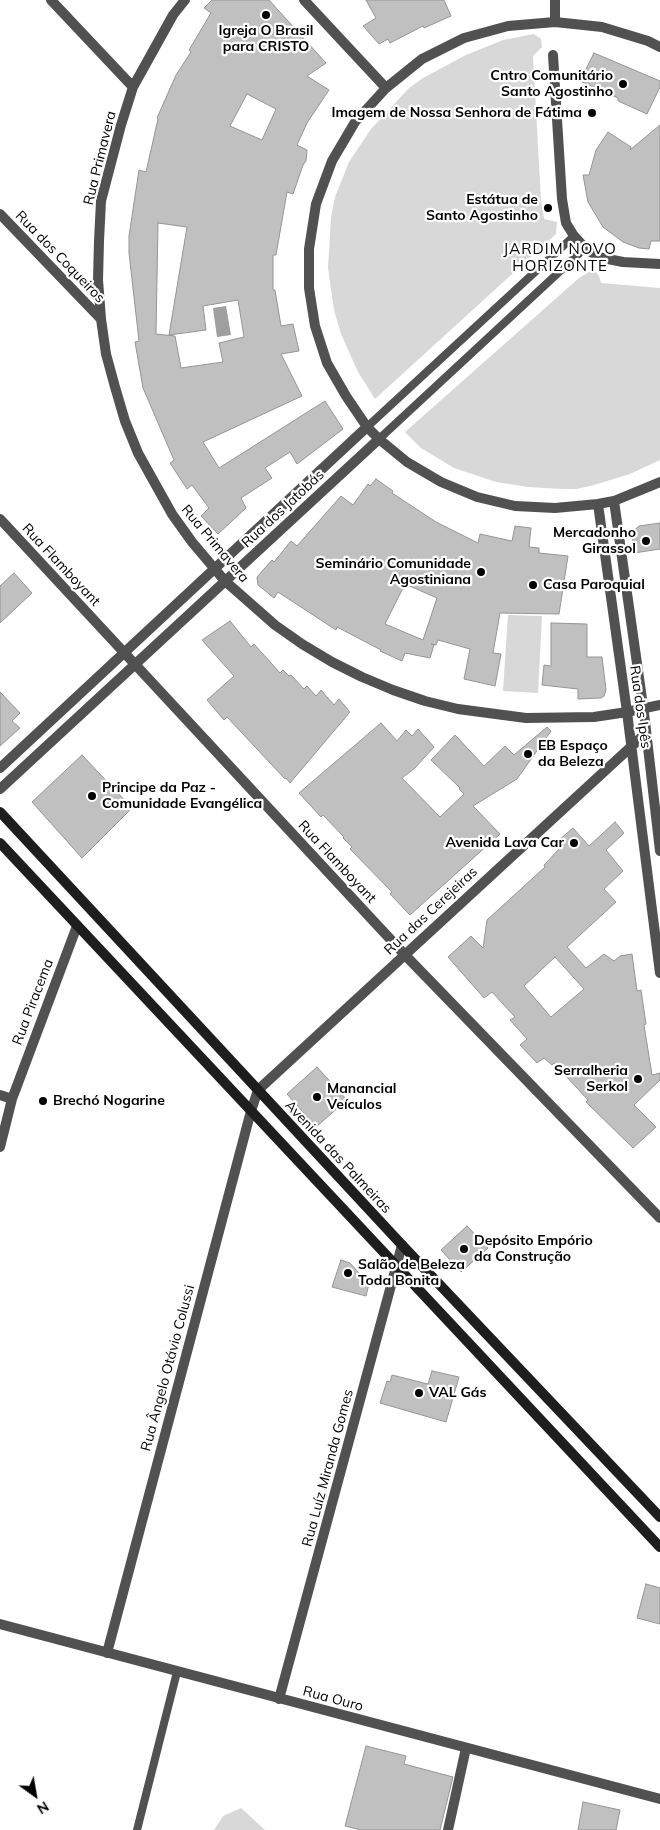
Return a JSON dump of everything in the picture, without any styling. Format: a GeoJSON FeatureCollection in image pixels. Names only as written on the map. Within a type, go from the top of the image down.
{"type":"FeatureCollection","features":[{"type":"Feature","properties":{"kind":"street"},"geometry":{"type":"LineString","coordinates":[[51,0],[134,87]]}},
{"type":"Feature","properties":{"kind":"street","name":"Rua Primavera"},"geometry":{"type":"LineString","coordinates":[[184,0],[173,15],[134,87],[121,125],[101,201],[98,280],[106,354],[114,387],[138,453],[172,514],[225,581],[275,625],[310,649],[362,677],[425,701],[458,709],[526,718],[585,717],[628,712],[660,705]]}},
{"type":"Feature","properties":{"kind":"street"},"geometry":{"type":"LineString","coordinates":[[304,0],[386,88]]}},
{"type":"Feature","properties":{"kind":"street"},"geometry":{"type":"LineString","coordinates":[[555,0],[555,22]]}},
{"type":"Feature","properties":{"kind":"street"},"geometry":{"type":"LineString","coordinates":[[660,47],[648,41],[602,27],[555,22],[508,26],[464,38],[422,59],[386,88],[355,122],[332,161],[316,204],[308,249],[309,288],[315,326],[327,363],[367,427],[408,462],[441,482],[477,497],[515,506],[555,508],[598,504],[614,501],[660,482]]}},
{"type":"Feature","properties":{"kind":"street"},"geometry":{"type":"LineString","coordinates":[[553,56],[562,199],[566,223],[585,248],[598,257],[623,262],[660,264]]}},
{"type":"Feature","properties":{"kind":"street","name":"Rua dos Coqueiros"},"geometry":{"type":"LineString","coordinates":[[0,214],[101,319]]}},
{"type":"Feature","properties":{"kind":"street","name":"Rua dos Jatobás"},"geometry":{"type":"LineString","coordinates":[[0,768],[367,427]]}},
{"type":"Feature","properties":{"kind":"street","name":"Rua dos Jatobás"},"geometry":{"type":"LineString","coordinates":[[0,789],[379,439]]}},
{"type":"Feature","properties":{"kind":"street","name":"Rua dos Ipês"},"geometry":{"type":"LineString","coordinates":[[614,501],[643,709],[660,851]]}},
{"type":"Feature","properties":{"kind":"street","name":"Rua dos Ipês"},"geometry":{"type":"LineString","coordinates":[[598,504],[632,745],[655,887],[660,973]]}},
{"type":"Feature","properties":{"kind":"street","name":"Rua Flamboyant"},"geometry":{"type":"LineString","coordinates":[[0,519],[404,955],[660,1218]]}},
{"type":"Feature","properties":{"kind":"street","name":"Rua das Cerejeiras"},"geometry":{"type":"LineString","coordinates":[[258,1090],[646,733]]}},
{"type":"Feature","properties":{"kind":"street","name":"Avenida das Palmeiras"},"geometry":{"type":"LineString","coordinates":[[0,812],[402,1245],[660,1517]]}},
{"type":"Feature","properties":{"kind":"street"},"geometry":{"type":"LineString","coordinates":[[0,843],[660,1547]]}},
{"type":"Feature","properties":{"kind":"street","name":"Rua Piracema"},"geometry":{"type":"LineString","coordinates":[[0,1147],[12,1099],[77,926]]}},
{"type":"Feature","properties":{"kind":"street","name":"Rua Ângelo Otávio Colussi"},"geometry":{"type":"LineString","coordinates":[[107,1653],[258,1090]]}},
{"type":"Feature","properties":{"kind":"street"},"geometry":{"type":"LineString","coordinates":[[0,1096],[12,1099]]}},
{"type":"Feature","properties":{"kind":"street","name":"Rua Luíz Miranda Gomes"},"geometry":{"type":"LineString","coordinates":[[279,1699],[402,1245]]}},
{"type":"Feature","properties":{"kind":"street","name":"Rua Ouro"},"geometry":{"type":"LineString","coordinates":[[0,1624],[660,1799]]}},
{"type":"Feature","properties":{"kind":"street"},"geometry":{"type":"LineString","coordinates":[[448,1830],[466,1748]]}},
{"type":"Feature","properties":{"kind":"lane","name":"Rua dos Jatobás"},"geometry":{"type":"LineString","coordinates":[[367,427],[574,236]]}},
{"type":"Feature","properties":{"kind":"lane","name":"Rua dos Jatobás"},"geometry":{"type":"LineString","coordinates":[[379,439],[585,248]]}},
{"type":"Feature","properties":{"kind":"lane"},"geometry":{"type":"LineString","coordinates":[[137,1830],[177,1672]]}},
{"type":"Feature","properties":{"kind":"shaded area"},"geometry":{"type":"Polygon","coordinates":[[[534,34],[541,39],[542,47],[533,56],[541,200],[544,219],[557,222],[556,234],[375,399],[358,372],[341,334],[334,310],[328,268],[331,217],[335,197],[349,162],[371,129],[409,88],[423,78],[466,55],[503,40],[534,34]]]}},
{"type":"Feature","properties":{"kind":"shaded area"},"geometry":{"type":"Polygon","coordinates":[[[595,271],[601,283],[660,288],[660,460],[630,474],[577,489],[528,487],[496,482],[454,468],[421,448],[405,432],[579,278],[595,271]]]}},
{"type":"Feature","properties":{"kind":"shaded area"},"geometry":{"type":"Polygon","coordinates":[[[226,306],[231,335],[217,337],[213,308],[226,306]]]}},
{"type":"Feature","properties":{"kind":"shaded area"},"geometry":{"type":"Polygon","coordinates":[[[508,615],[542,616],[538,693],[503,691],[508,615]]]}},
{"type":"Feature","properties":{"kind":"shaded area"},"geometry":{"type":"Polygon","coordinates":[[[241,1808],[265,1830],[214,1830],[223,1816],[241,1808]]]}},
{"type":"Feature","properties":{"kind":"building"},"geometry":{"type":"Polygon","coordinates":[[[212,0],[269,0],[326,63],[307,76],[329,90],[307,123],[297,145],[307,150],[306,161],[293,194],[287,192],[276,255],[273,255],[273,290],[275,290],[281,326],[293,324],[299,351],[281,354],[302,396],[203,442],[219,468],[325,401],[343,429],[297,464],[290,452],[265,468],[272,478],[241,498],[246,508],[218,534],[201,516],[209,508],[192,485],[187,489],[170,463],[174,460],[143,388],[135,342],[139,341],[129,253],[129,236],[139,170],[146,172],[157,118],[176,75],[191,52],[189,50],[211,13],[204,8],[212,0]],[[247,94],[230,126],[262,140],[276,109],[247,94]],[[158,223],[156,334],[175,336],[181,368],[223,362],[219,343],[244,337],[238,300],[203,306],[206,330],[169,335],[187,227],[158,223]]]}},
{"type":"Feature","properties":{"kind":"building"},"geometry":{"type":"Polygon","coordinates":[[[366,0],[444,0],[451,16],[424,28],[423,26],[390,43],[388,39],[379,44],[363,26],[376,18],[366,0]]]}},
{"type":"Feature","properties":{"kind":"building","name":"Cntro Comunitário Santo Agostinho"},"geometry":{"type":"Polygon","coordinates":[[[594,53],[660,81],[660,87],[647,114],[618,101],[618,98],[580,81],[594,53]]]}},
{"type":"Feature","properties":{"kind":"building"},"geometry":{"type":"Polygon","coordinates":[[[660,125],[660,241],[651,241],[649,249],[639,248],[623,242],[603,227],[588,202],[583,175],[589,175],[596,150],[608,132],[631,147],[630,150],[660,125]]]}},
{"type":"Feature","properties":{"kind":"building"},"geometry":{"type":"Polygon","coordinates":[[[376,479],[393,491],[392,493],[436,522],[478,543],[480,534],[512,541],[515,526],[531,528],[529,547],[539,548],[539,553],[568,556],[559,614],[500,613],[493,653],[501,654],[495,686],[464,679],[470,649],[438,640],[436,645],[431,644],[434,645],[430,658],[405,653],[402,661],[337,627],[336,630],[278,592],[274,598],[258,585],[257,577],[272,560],[274,562],[291,541],[297,546],[341,496],[353,505],[368,484],[370,486],[376,479]],[[405,584],[385,624],[423,640],[437,598],[405,584]]]}},
{"type":"Feature","properties":{"kind":"building","name":"Mercadonho Girassol"},"geometry":{"type":"Polygon","coordinates":[[[660,523],[660,549],[634,553],[632,532],[639,526],[660,523]]]}},
{"type":"Feature","properties":{"kind":"building"},"geometry":{"type":"Polygon","coordinates":[[[14,573],[32,593],[0,623],[0,586],[14,573]]]}},
{"type":"Feature","properties":{"kind":"building"},"geometry":{"type":"Polygon","coordinates":[[[230,621],[251,647],[254,644],[280,673],[283,670],[289,676],[291,675],[304,689],[307,686],[316,696],[321,690],[334,705],[339,699],[350,712],[290,783],[227,717],[224,720],[207,700],[234,676],[202,640],[230,621]]]}},
{"type":"Feature","properties":{"kind":"building"},"geometry":{"type":"Polygon","coordinates":[[[551,623],[587,624],[587,657],[602,657],[606,690],[604,696],[601,698],[578,699],[578,689],[542,685],[544,665],[551,666],[551,623]]]}},
{"type":"Feature","properties":{"kind":"building"},"geometry":{"type":"Polygon","coordinates":[[[0,692],[20,713],[12,721],[20,728],[0,746],[0,692]]]}},
{"type":"Feature","properties":{"kind":"building"},"geometry":{"type":"Polygon","coordinates":[[[381,723],[397,741],[406,730],[412,736],[418,729],[434,747],[415,768],[402,778],[440,817],[464,794],[431,760],[455,735],[484,766],[505,746],[514,755],[547,727],[551,731],[517,779],[473,806],[500,834],[410,915],[390,894],[392,892],[350,849],[352,847],[344,837],[323,815],[321,817],[299,793],[381,723]]]}},
{"type":"Feature","properties":{"kind":"building"},"geometry":{"type":"Polygon","coordinates":[[[82,755],[132,808],[82,858],[32,802],[82,755]]]}},
{"type":"Feature","properties":{"kind":"building"},"geometry":{"type":"Polygon","coordinates":[[[615,822],[624,833],[606,850],[623,871],[604,889],[616,902],[567,947],[586,968],[604,954],[614,961],[620,956],[632,954],[637,991],[641,990],[646,1024],[644,1025],[652,1075],[660,1073],[660,1080],[634,1105],[656,1127],[633,1148],[586,1102],[588,1100],[554,1063],[552,1065],[544,1058],[537,1063],[520,1045],[527,1039],[510,1020],[515,1017],[492,992],[484,998],[448,957],[471,936],[483,948],[487,920],[545,867],[544,865],[563,845],[559,840],[573,828],[589,846],[615,822]],[[555,957],[524,986],[551,1017],[584,989],[555,957]]]}},
{"type":"Feature","properties":{"kind":"building","name":"Manancial Veículos"},"geometry":{"type":"Polygon","coordinates":[[[317,1067],[347,1100],[316,1127],[287,1094],[317,1067]]]}},
{"type":"Feature","properties":{"kind":"building","name":"Depósito Empório da Construção"},"geometry":{"type":"Polygon","coordinates":[[[467,1226],[488,1248],[461,1272],[441,1250],[467,1226]]]}},
{"type":"Feature","properties":{"kind":"building","name":"Salão de Beleza Toda Bonita"},"geometry":{"type":"Polygon","coordinates":[[[341,1260],[350,1263],[369,1284],[366,1296],[332,1287],[341,1260]]]}},
{"type":"Feature","properties":{"kind":"building","name":"VAL Gás"},"geometry":{"type":"Polygon","coordinates":[[[432,1371],[459,1377],[446,1422],[380,1403],[387,1381],[390,1382],[392,1375],[428,1384],[432,1371]]]}},
{"type":"Feature","properties":{"kind":"building"},"geometry":{"type":"Polygon","coordinates":[[[646,1584],[660,1588],[660,1624],[637,1618],[646,1584]]]}},
{"type":"Feature","properties":{"kind":"building"},"geometry":{"type":"Polygon","coordinates":[[[366,1746],[406,1756],[404,1764],[453,1777],[440,1830],[361,1830],[345,1826],[366,1746]]]}},
{"type":"Feature","properties":{"kind":"building"},"geometry":{"type":"Polygon","coordinates":[[[583,1802],[620,1810],[616,1830],[578,1830],[583,1802]]]}},
{"type":"Feature","properties":{"kind":"place","name":"Igreja O Brasil para CRISTO"},"geometry":{"type":"Point","coordinates":[266,15]}},
{"type":"Feature","properties":{"kind":"place","name":"Cntro Comunitário Santo Agostinho"},"geometry":{"type":"Point","coordinates":[623,84]}},
{"type":"Feature","properties":{"kind":"place","name":"Imagem de Nossa Senhora de Fátima"},"geometry":{"type":"Point","coordinates":[592,113]}},
{"type":"Feature","properties":{"kind":"place","name":"Estátua de Santo Agostinho"},"geometry":{"type":"Point","coordinates":[548,208]}},
{"type":"Feature","properties":{"kind":"place","name":"Mercadonho Girassol"},"geometry":{"type":"Point","coordinates":[646,541]}},
{"type":"Feature","properties":{"kind":"place","name":"Seminário Comunidade Agostiniana"},"geometry":{"type":"Point","coordinates":[481,572]}},
{"type":"Feature","properties":{"kind":"place","name":"Casa Paroquial"},"geometry":{"type":"Point","coordinates":[533,585]}},
{"type":"Feature","properties":{"kind":"place","name":"EB Espaço da Beleza"},"geometry":{"type":"Point","coordinates":[528,754]}},
{"type":"Feature","properties":{"kind":"place","name":"Principe da Paz - Comunidade Evangélica"},"geometry":{"type":"Point","coordinates":[92,796]}},
{"type":"Feature","properties":{"kind":"place","name":"Avenida Lava Car"},"geometry":{"type":"Point","coordinates":[574,843]}},
{"type":"Feature","properties":{"kind":"place","name":"Serralheria Serkol"},"geometry":{"type":"Point","coordinates":[638,1079]}},
{"type":"Feature","properties":{"kind":"place","name":"Manancial Veículos"},"geometry":{"type":"Point","coordinates":[317,1097]}},
{"type":"Feature","properties":{"kind":"place","name":"Brechó Nogarine"},"geometry":{"type":"Point","coordinates":[43,1101]}},
{"type":"Feature","properties":{"kind":"place","name":"Depósito Empório da Construção"},"geometry":{"type":"Point","coordinates":[464,1249]}},
{"type":"Feature","properties":{"kind":"place","name":"Salão de Beleza Toda Bonita"},"geometry":{"type":"Point","coordinates":[348,1273]}},
{"type":"Feature","properties":{"kind":"place","name":"VAL Gás"},"geometry":{"type":"Point","coordinates":[419,1393]}},
{"type":"Feature","properties":{"kind":"district","name":"JARDIM NOVO HORIZONTE"},"geometry":{"type":"Point","coordinates":[560,258]}}]}
